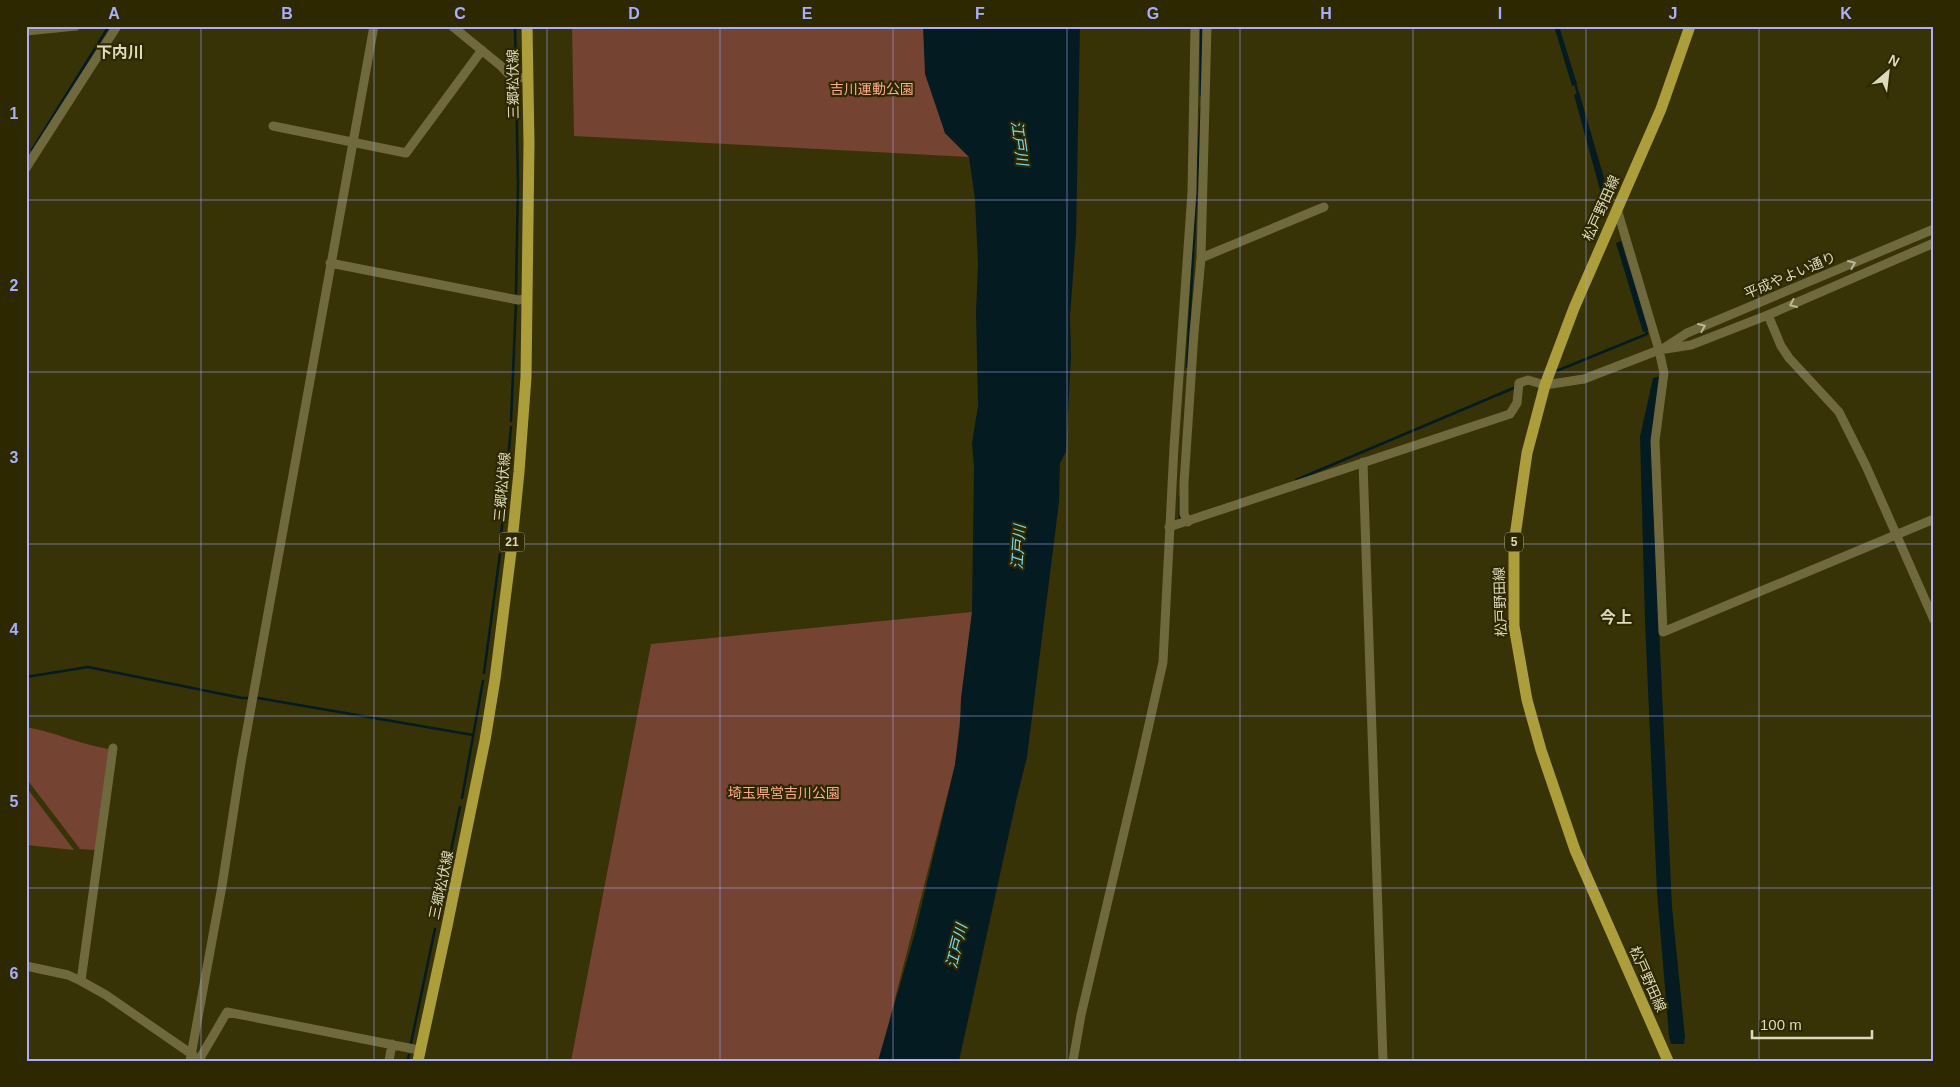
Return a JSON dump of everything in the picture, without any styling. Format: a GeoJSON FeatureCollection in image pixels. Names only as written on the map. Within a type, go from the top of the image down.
{"type":"FeatureCollection","features":[{"type":"Feature","properties":{"kind":"main road","name":"三郷松伏線"},"geometry":{"type":"LineString","coordinates":[[419,1056],[473,804],[498,660],[519,472],[526,377],[529,154],[524,78],[527,26]]}},
{"type":"Feature","properties":{"kind":"main road","name":"松戸野田線"},"geometry":{"type":"LineString","coordinates":[[1668,1061],[1575,850],[1541,750],[1527,700],[1514,626],[1514,543],[1527,452],[1546,385],[1574,308],[1661,109],[1690,26]]}},
{"type":"Feature","properties":{"kind":"street"},"geometry":{"type":"LineString","coordinates":[[26,31],[76,26]]}},
{"type":"Feature","properties":{"kind":"street"},"geometry":{"type":"LineString","coordinates":[[26,168],[117,26]]}},
{"type":"Feature","properties":{"kind":"street"},"geometry":{"type":"LineString","coordinates":[[191,1057],[222,886],[241,763],[374,26]]}},
{"type":"Feature","properties":{"kind":"street"},"geometry":{"type":"LineString","coordinates":[[452,26],[501,66],[511,77],[524,78]]}},
{"type":"Feature","properties":{"kind":"street"},"geometry":{"type":"LineString","coordinates":[[1073,1061],[1081,1015],[1142,760],[1162,662],[1169,527],[1192,192],[1195,26]]}},
{"type":"Feature","properties":{"kind":"street"},"geometry":{"type":"LineString","coordinates":[[1188,522],[1184,514],[1184,483],[1201,258],[1207,26]]}},
{"type":"Feature","properties":{"kind":"street"},"geometry":{"type":"LineString","coordinates":[[273,126],[406,153],[482,50]]}},
{"type":"Feature","properties":{"kind":"street"},"geometry":{"type":"LineString","coordinates":[[1201,258],[1324,208]]}},
{"type":"Feature","properties":{"kind":"street"},"geometry":{"type":"LineString","coordinates":[[1617,209],[1659,350],[1664,373],[1655,441],[1663,632],[1934,518]]}},
{"type":"Feature","properties":{"kind":"street","name":"平成やよい通り"},"geometry":{"type":"LineString","coordinates":[[1363,462],[1510,414],[1517,403],[1519,383],[1528,380],[1546,385],[1584,379],[1659,350],[1687,333],[1934,229]]}},
{"type":"Feature","properties":{"kind":"street","name":"平成やよい通り"},"geometry":{"type":"LineString","coordinates":[[1659,350],[1691,345],[1768,315],[1934,242]]}},
{"type":"Feature","properties":{"kind":"street"},"geometry":{"type":"LineString","coordinates":[[330,263],[518,300],[526,299]]}},
{"type":"Feature","properties":{"kind":"street"},"geometry":{"type":"LineString","coordinates":[[1768,315],[1781,346],[1789,358],[1839,412],[1866,466],[1934,620]]}},
{"type":"Feature","properties":{"kind":"street"},"geometry":{"type":"LineString","coordinates":[[1169,527],[1363,462],[1382,1061]]}},
{"type":"Feature","properties":{"kind":"street"},"geometry":{"type":"LineString","coordinates":[[81,980],[113,748]]}},
{"type":"Feature","properties":{"kind":"street"},"geometry":{"type":"LineString","coordinates":[[26,966],[68,975],[81,980],[106,994],[199,1061],[227,1012],[392,1044],[419,1056]]}},
{"type":"Feature","properties":{"kind":"street"},"geometry":{"type":"LineString","coordinates":[[389,1061],[392,1044]]}},
{"type":"Feature","properties":{"kind":"green space","name":"吉川運動公園"},"geometry":{"type":"Polygon","coordinates":[[[572,26],[923,26],[945,133],[969,157],[574,136],[572,26]]]}},
{"type":"Feature","properties":{"kind":"green space","name":"埼玉県営吉川公園"},"geometry":{"type":"Polygon","coordinates":[[[972,612],[955,765],[879,1061],[571,1061],[651,644],[972,612]]]}},
{"type":"Feature","properties":{"kind":"green space"},"geometry":{"type":"Polygon","coordinates":[[[26,727],[88,745],[109,749],[95,850],[80,849],[26,778],[26,727]]]}},
{"type":"Feature","properties":{"kind":"green space"},"geometry":{"type":"Polygon","coordinates":[[[26,787],[74,850],[26,845],[26,787]]]}},
{"type":"Feature","properties":{"kind":"water","name":"江戸川"},"geometry":{"type":"Polygon","coordinates":[[[923,26],[1080,26],[1076,236],[1070,316],[1071,356],[1066,452],[1060,463],[1059,502],[1027,757],[959,1061],[878,1061],[915,933],[955,765],[972,612],[974,467],[972,443],[978,406],[976,313],[978,264],[975,199],[969,157],[945,133],[925,74],[923,26]]]}},
{"type":"Feature","properties":{"kind":"water"},"geometry":{"type":"Polygon","coordinates":[[[1554,26],[1559,26],[1577,84],[1572,86],[1554,26]]]}},
{"type":"Feature","properties":{"kind":"water"},"geometry":{"type":"Polygon","coordinates":[[[1579,92],[1609,195],[1602,197],[1574,95],[1579,92]]]}},
{"type":"Feature","properties":{"kind":"water"},"geometry":{"type":"Polygon","coordinates":[[[1621,241],[1649,330],[1643,332],[1616,243],[1621,241]]]}},
{"type":"Feature","properties":{"kind":"water"},"geometry":{"type":"Polygon","coordinates":[[[1660,376],[1651,441],[1672,907],[1685,1037],[1684,1044],[1671,1044],[1669,1036],[1657,892],[1645,621],[1640,437],[1653,378],[1660,376]]]}},
{"type":"Feature","properties":{"kind":"waterway"},"geometry":{"type":"LineString","coordinates":[[32,150],[109,26]]}},
{"type":"Feature","properties":{"kind":"waterway"},"geometry":{"type":"LineString","coordinates":[[515,26],[516,75]]}},
{"type":"Feature","properties":{"kind":"waterway"},"geometry":{"type":"LineString","coordinates":[[1201,26],[1201,95]]}},
{"type":"Feature","properties":{"kind":"waterway"},"geometry":{"type":"LineString","coordinates":[[516,80],[518,185],[516,293]]}},
{"type":"Feature","properties":{"kind":"waterway"},"geometry":{"type":"LineString","coordinates":[[1575,83],[1578,94]]}},
{"type":"Feature","properties":{"kind":"waterway"},"geometry":{"type":"LineString","coordinates":[[1187,367],[1201,108]]}},
{"type":"Feature","properties":{"kind":"waterway"},"geometry":{"type":"LineString","coordinates":[[511,421],[516,302]]}},
{"type":"Feature","properties":{"kind":"waterway"},"geometry":{"type":"LineString","coordinates":[[1554,372],[1647,334],[1645,328]]}},
{"type":"Feature","properties":{"kind":"waterway"},"geometry":{"type":"LineString","coordinates":[[1296,480],[1516,387]]}},
{"type":"Feature","properties":{"kind":"waterway"},"geometry":{"type":"LineString","coordinates":[[500,548],[511,427]]}},
{"type":"Feature","properties":{"kind":"waterway"},"geometry":{"type":"LineString","coordinates":[[1180,497],[1180,519],[1182,520]]}},
{"type":"Feature","properties":{"kind":"waterway"},"geometry":{"type":"LineString","coordinates":[[484,673],[500,554]]}},
{"type":"Feature","properties":{"kind":"waterway"},"geometry":{"type":"LineString","coordinates":[[26,677],[88,667],[242,698],[258,698],[473,735]]}},
{"type":"Feature","properties":{"kind":"waterway"},"geometry":{"type":"LineString","coordinates":[[462,798],[483,681]]}},
{"type":"Feature","properties":{"kind":"waterway"},"geometry":{"type":"LineString","coordinates":[[437,918],[460,807]]}},
{"type":"Feature","properties":{"kind":"waterway"},"geometry":{"type":"LineString","coordinates":[[411,1043],[435,929]]}},
{"type":"Feature","properties":{"kind":"waterway"},"geometry":{"type":"LineString","coordinates":[[407,1061],[409,1055]]}},
{"type":"Feature","properties":{"kind":"district","name":"下内川"},"geometry":{"type":"Point","coordinates":[120,52]}},
{"type":"Feature","properties":{"kind":"district","name":"今上"},"geometry":{"type":"Point","coordinates":[1616,617]}}]}
